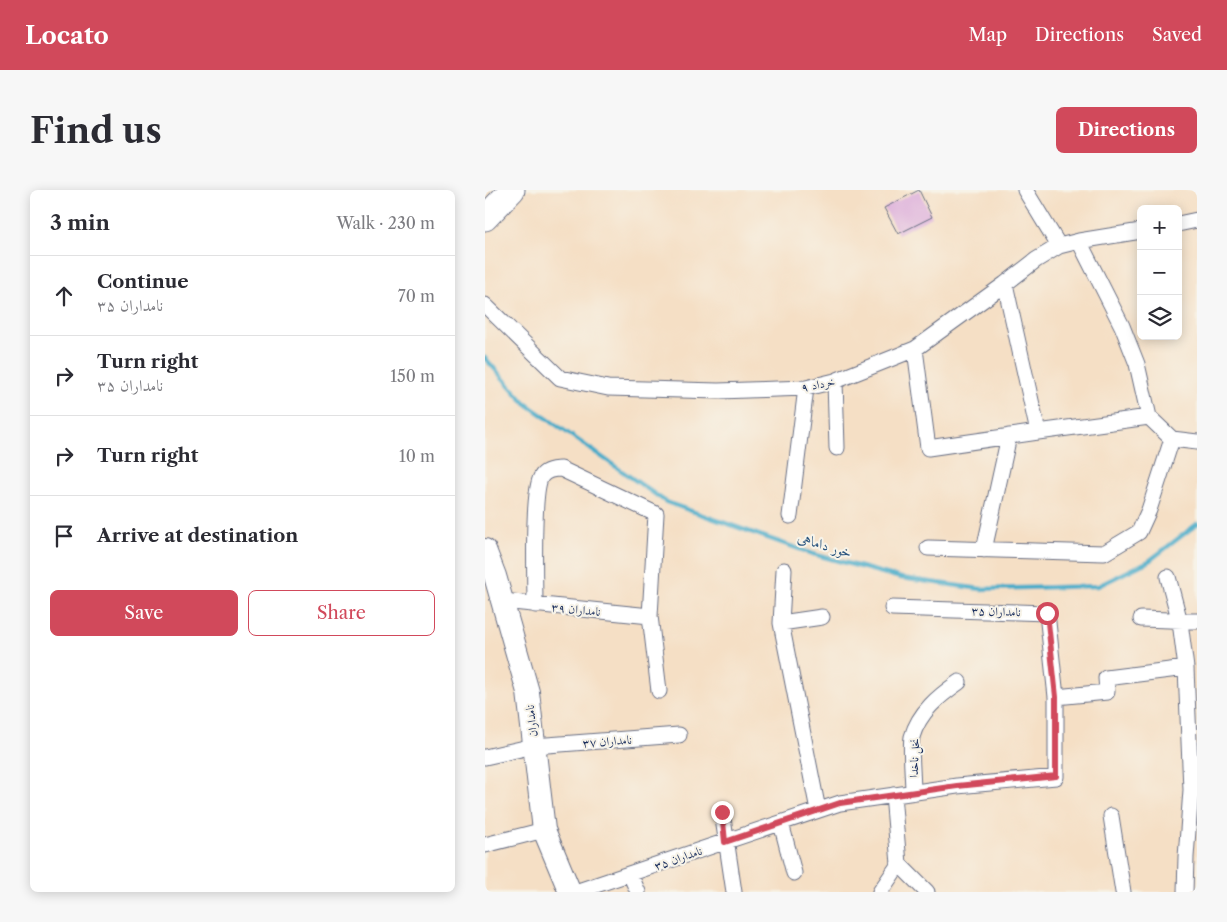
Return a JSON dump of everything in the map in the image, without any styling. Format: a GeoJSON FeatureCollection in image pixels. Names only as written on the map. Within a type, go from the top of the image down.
{"type":"FeatureCollection","features":[{"type":"Feature","properties":{"kind":"main road"},"geometry":{"type":"LineString","coordinates":[[485,218],[513,190]]}},
{"type":"Feature","properties":{"kind":"street"},"geometry":{"type":"LineString","coordinates":[[1025,190],[1059,246]]}},
{"type":"Feature","properties":{"kind":"street"},"geometry":{"type":"LineString","coordinates":[[1182,223],[1197,220]]}},
{"type":"Feature","properties":{"kind":"street","name":"خرداد ۹"},"geometry":{"type":"LineString","coordinates":[[485,305],[559,378],[608,388],[718,391],[806,388],[835,381],[915,349],[1036,260],[1059,246],[1137,232]]}},
{"type":"Feature","properties":{"kind":"street"},"geometry":{"type":"LineString","coordinates":[[1079,241],[1122,326],[1137,364],[1149,417],[1172,439],[1197,442]]}},
{"type":"Feature","properties":{"kind":"street"},"geometry":{"type":"LineString","coordinates":[[1005,284],[1038,432]]}},
{"type":"Feature","properties":{"kind":"street"},"geometry":{"type":"LineString","coordinates":[[915,349],[928,448],[1149,417]]}},
{"type":"Feature","properties":{"kind":"street"},"geometry":{"type":"LineString","coordinates":[[835,381],[837,448]]}},
{"type":"Feature","properties":{"kind":"street"},"geometry":{"type":"LineString","coordinates":[[790,516],[806,388]]}},
{"type":"Feature","properties":{"kind":"street"},"geometry":{"type":"LineString","coordinates":[[984,550],[1009,436]]}},
{"type":"Feature","properties":{"kind":"street"},"geometry":{"type":"LineString","coordinates":[[928,548],[1104,553],[1139,532],[1149,510],[1172,439]]}},
{"type":"Feature","properties":{"kind":"street"},"geometry":{"type":"LineString","coordinates":[[535,605],[537,486],[541,476],[551,470],[561,469],[657,514],[650,616],[659,691]]}},
{"type":"Feature","properties":{"kind":"street","name":"نامداران"},"geometry":{"type":"LineString","coordinates":[[485,550],[503,601],[528,692],[544,830],[570,892]]}},
{"type":"Feature","properties":{"kind":"street"},"geometry":{"type":"LineString","coordinates":[[784,570],[781,623],[818,810]]}},
{"type":"Feature","properties":{"kind":"street"},"geometry":{"type":"LineString","coordinates":[[1168,577],[1180,622],[1192,730],[1194,789],[1186,857],[1185,892]]}},
{"type":"Feature","properties":{"kind":"street","name":"نامداران ۳۹"},"geometry":{"type":"LineString","coordinates":[[503,601],[650,616]]}},
{"type":"Feature","properties":{"kind":"street","name":"نامداران ۳۵"},"geometry":{"type":"LineString","coordinates":[[575,892],[840,803],[913,792],[1056,776],[1056,697],[1047,613],[892,608]]}},
{"type":"Feature","properties":{"kind":"street"},"geometry":{"type":"LineString","coordinates":[[781,623],[822,617]]}},
{"type":"Feature","properties":{"kind":"street"},"geometry":{"type":"LineString","coordinates":[[1141,619],[1180,622],[1197,621]]}},
{"type":"Feature","properties":{"kind":"street"},"geometry":{"type":"LineString","coordinates":[[1056,697],[1107,692],[1106,678],[1186,668]]}},
{"type":"Feature","properties":{"kind":"street","name":"نخل ناخدا"},"geometry":{"type":"LineString","coordinates":[[913,792],[912,739],[921,716],[941,695],[959,682]]}},
{"type":"Feature","properties":{"kind":"street","name":"نامداران ۳۷"},"geometry":{"type":"LineString","coordinates":[[485,757],[534,746],[679,735]]}},
{"type":"Feature","properties":{"kind":"street"},"geometry":{"type":"LineString","coordinates":[[880,892],[899,864],[893,795]]}},
{"type":"Feature","properties":{"kind":"street"},"geometry":{"type":"LineString","coordinates":[[722,812],[733,892]]}},
{"type":"Feature","properties":{"kind":"street"},"geometry":{"type":"LineString","coordinates":[[1111,816],[1123,892]]}},
{"type":"Feature","properties":{"kind":"street"},"geometry":{"type":"LineString","coordinates":[[781,823],[794,873]]}},
{"type":"Feature","properties":{"kind":"street"},"geometry":{"type":"LineString","coordinates":[[485,845],[544,830]]}},
{"type":"Feature","properties":{"kind":"street"},"geometry":{"type":"LineString","coordinates":[[899,864],[927,892]]}},
{"type":"Feature","properties":{"kind":"street"},"geometry":{"type":"LineString","coordinates":[[630,874],[638,892]]}},
{"type":"Feature","properties":{"kind":"building"},"geometry":{"type":"Polygon","coordinates":[[[919,190],[932,217],[898,234],[884,208],[919,190]]]}},
{"type":"Feature","properties":{"kind":"waterway","name":"خور داماهی"},"geometry":{"type":"LineString","coordinates":[[485,358],[525,403],[666,502],[813,554],[901,578],[981,589],[1098,586],[1149,561],[1197,524]]}},
{"type":"Feature","properties":{"kind":"route"},"geometry":{"type":"LineString","coordinates":[[722,812],[725,842],[840,803],[957,786],[1056,776],[1056,697],[1047,613]]}}]}
